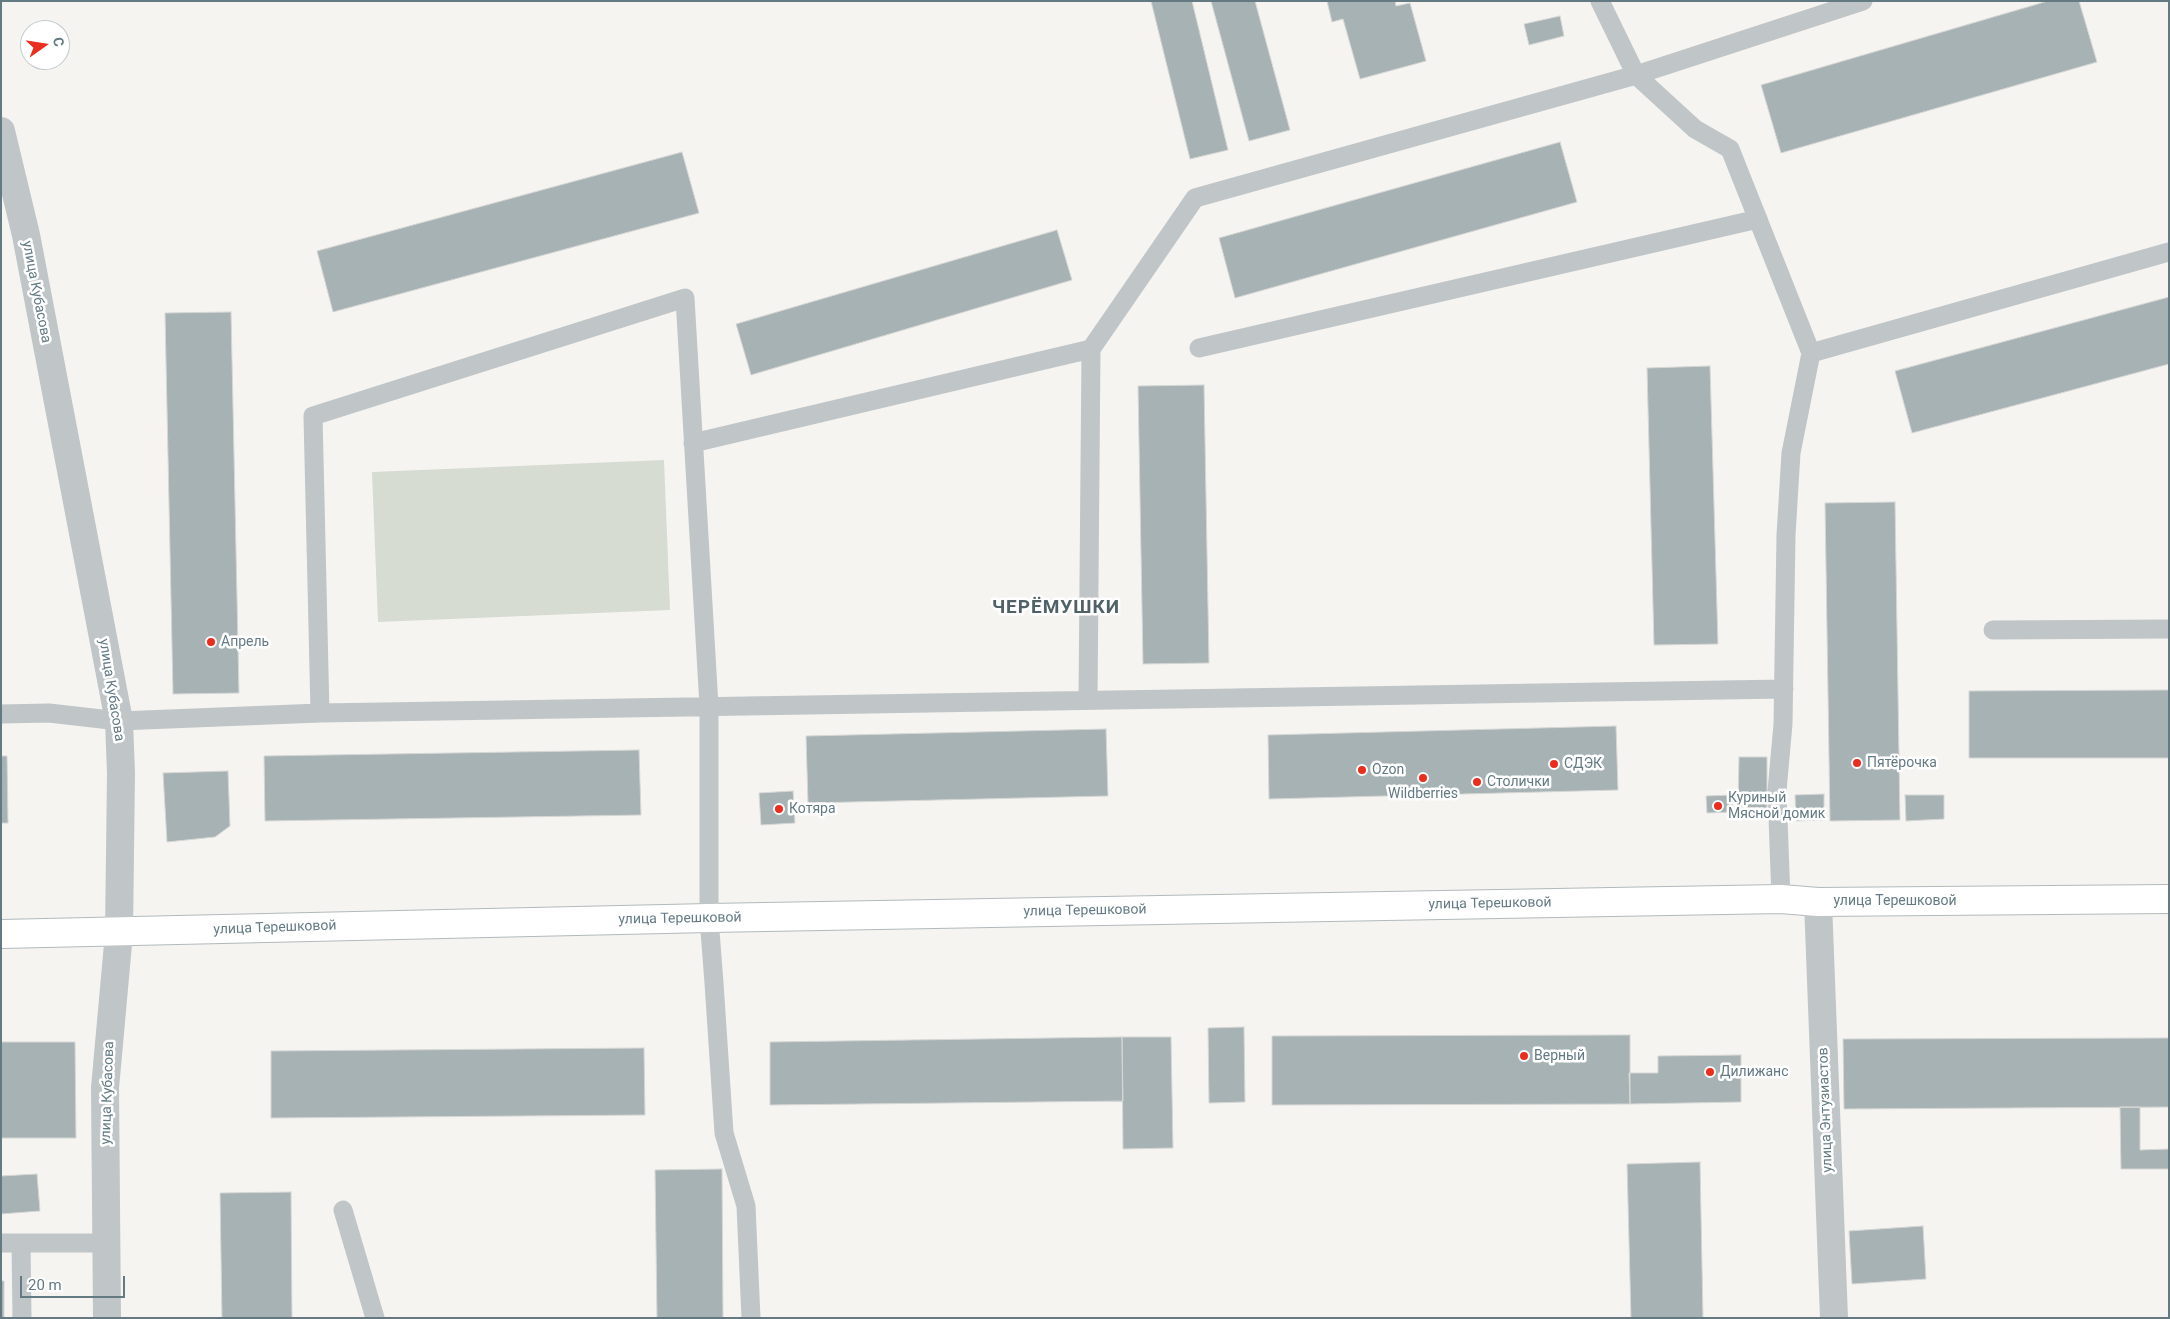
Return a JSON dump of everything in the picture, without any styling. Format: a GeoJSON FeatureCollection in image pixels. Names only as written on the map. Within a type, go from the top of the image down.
{"type":"FeatureCollection","features":[{"type":"Feature","properties":{"kind":"main road","name":"улица Терешковой"},"geometry":{"type":"LineString","coordinates":[[1,934],[119,933],[709,918],[1781,898],[1818,902],[2169,899]]}},
{"type":"Feature","properties":{"kind":"street","name":"улица Кубасова"},"geometry":{"type":"LineString","coordinates":[[1,131],[26,235],[119,721],[121,773],[119,933],[105,1088],[107,1318]]}},
{"type":"Feature","properties":{"kind":"street","name":"улица Энтузиастов"},"geometry":{"type":"LineString","coordinates":[[1818,902],[1834,1318]]}},
{"type":"Feature","properties":{"kind":"lane"},"geometry":{"type":"LineString","coordinates":[[1600,1],[1636,75],[1695,129],[1730,149],[1811,353],[1792,453],[1786,535],[1784,689],[1777,791],[1781,898]]}},
{"type":"Feature","properties":{"kind":"lane"},"geometry":{"type":"LineString","coordinates":[[1088,700],[1091,349],[1195,198],[1636,75],[1863,1]]}},
{"type":"Feature","properties":{"kind":"lane"},"geometry":{"type":"LineString","coordinates":[[1199,348],[1758,219]]}},
{"type":"Feature","properties":{"kind":"lane"},"geometry":{"type":"LineString","coordinates":[[1811,353],[2169,252]]}},
{"type":"Feature","properties":{"kind":"lane"},"geometry":{"type":"LineString","coordinates":[[320,713],[313,416],[685,298],[709,706],[709,918],[724,1133],[746,1206],[751,1318]]}},
{"type":"Feature","properties":{"kind":"lane"},"geometry":{"type":"LineString","coordinates":[[693,443],[1091,349]]}},
{"type":"Feature","properties":{"kind":"lane"},"geometry":{"type":"LineString","coordinates":[[1993,630],[2169,629]]}},
{"type":"Feature","properties":{"kind":"lane"},"geometry":{"type":"LineString","coordinates":[[1,714],[49,713],[119,721],[320,713],[1784,689]]}},
{"type":"Feature","properties":{"kind":"lane"},"geometry":{"type":"LineString","coordinates":[[343,1210],[375,1318]]}},
{"type":"Feature","properties":{"kind":"lane"},"geometry":{"type":"LineString","coordinates":[[1,1243],[106,1243]]}},
{"type":"Feature","properties":{"kind":"lane"},"geometry":{"type":"LineString","coordinates":[[21,1243],[22,1318]]}},
{"type":"Feature","properties":{"kind":"shaded area"},"geometry":{"type":"Polygon","coordinates":[[[664,460],[670,610],[378,622],[372,472],[664,460]]]}},
{"type":"Feature","properties":{"kind":"building"},"geometry":{"type":"Polygon","coordinates":[[[1151,1],[1192,1],[1228,150],[1190,159],[1151,1]]]}},
{"type":"Feature","properties":{"kind":"building"},"geometry":{"type":"Polygon","coordinates":[[[1211,1],[1255,1],[1290,130],[1249,141],[1211,1]]]}},
{"type":"Feature","properties":{"kind":"building"},"geometry":{"type":"Polygon","coordinates":[[[1327,1],[1395,1],[1396,6],[1410,3],[1426,61],[1360,79],[1343,19],[1332,22],[1327,1]]]}},
{"type":"Feature","properties":{"kind":"building"},"geometry":{"type":"Polygon","coordinates":[[[2048,1],[2079,1],[2097,62],[1781,153],[1761,85],[2048,1]]]}},
{"type":"Feature","properties":{"kind":"building"},"geometry":{"type":"Polygon","coordinates":[[[1560,16],[1564,36],[1529,45],[1524,24],[1560,16]]]}},
{"type":"Feature","properties":{"kind":"building"},"geometry":{"type":"Polygon","coordinates":[[[1560,142],[1577,202],[1235,298],[1219,238],[1560,142]]]}},
{"type":"Feature","properties":{"kind":"building"},"geometry":{"type":"Polygon","coordinates":[[[682,152],[699,213],[333,312],[317,251],[682,152]]]}},
{"type":"Feature","properties":{"kind":"building"},"geometry":{"type":"Polygon","coordinates":[[[1057,230],[1072,280],[751,375],[736,324],[1057,230]]]}},
{"type":"Feature","properties":{"kind":"building"},"geometry":{"type":"Polygon","coordinates":[[[2169,297],[2169,364],[1912,433],[1895,371],[2169,297]]]}},
{"type":"Feature","properties":{"kind":"building"},"geometry":{"type":"Polygon","coordinates":[[[231,312],[239,693],[173,694],[165,313],[231,312]]]}},
{"type":"Feature","properties":{"kind":"building"},"geometry":{"type":"Polygon","coordinates":[[[1710,366],[1718,644],[1654,645],[1647,368],[1710,366]]]}},
{"type":"Feature","properties":{"kind":"building"},"geometry":{"type":"Polygon","coordinates":[[[1204,385],[1209,663],[1143,664],[1138,386],[1204,385]]]}},
{"type":"Feature","properties":{"kind":"building"},"geometry":{"type":"Polygon","coordinates":[[[1895,502],[1900,820],[1830,821],[1825,503],[1895,502]]]}},
{"type":"Feature","properties":{"kind":"building"},"geometry":{"type":"Polygon","coordinates":[[[2169,690],[2169,758],[1969,758],[1969,691],[2169,690]]]}},
{"type":"Feature","properties":{"kind":"building"},"geometry":{"type":"Polygon","coordinates":[[[1616,726],[1618,790],[1269,799],[1268,735],[1616,726]]]}},
{"type":"Feature","properties":{"kind":"building"},"geometry":{"type":"Polygon","coordinates":[[[1106,729],[1108,796],[808,803],[806,736],[1106,729]]]}},
{"type":"Feature","properties":{"kind":"building"},"geometry":{"type":"Polygon","coordinates":[[[639,750],[641,815],[265,821],[264,756],[639,750]]]}},
{"type":"Feature","properties":{"kind":"building"},"geometry":{"type":"Polygon","coordinates":[[[1,756],[7,756],[8,823],[1,823],[1,756]]]}},
{"type":"Feature","properties":{"kind":"building"},"geometry":{"type":"Polygon","coordinates":[[[1739,757],[1767,757],[1767,808],[1738,807],[1739,757]]]}},
{"type":"Feature","properties":{"kind":"building"},"geometry":{"type":"Polygon","coordinates":[[[228,771],[230,826],[215,837],[167,842],[163,773],[228,771]]]}},
{"type":"Feature","properties":{"kind":"building"},"geometry":{"type":"Polygon","coordinates":[[[793,791],[795,823],[761,825],[759,793],[793,791]]]}},
{"type":"Feature","properties":{"kind":"building"},"geometry":{"type":"Polygon","coordinates":[[[1824,794],[1824,820],[1796,821],[1795,795],[1824,794]]]}},
{"type":"Feature","properties":{"kind":"building"},"geometry":{"type":"Polygon","coordinates":[[[1732,795],[1733,812],[1707,813],[1706,796],[1732,795]]]}},
{"type":"Feature","properties":{"kind":"building"},"geometry":{"type":"Polygon","coordinates":[[[1905,795],[1944,795],[1944,819],[1906,821],[1905,795]]]}},
{"type":"Feature","properties":{"kind":"building"},"geometry":{"type":"Polygon","coordinates":[[[1244,1027],[1245,1102],[1209,1103],[1208,1028],[1244,1027]]]}},
{"type":"Feature","properties":{"kind":"building"},"geometry":{"type":"Polygon","coordinates":[[[1630,1035],[1630,1104],[1272,1105],[1272,1036],[1630,1035]]]}},
{"type":"Feature","properties":{"kind":"building"},"geometry":{"type":"Polygon","coordinates":[[[1122,1037],[1123,1101],[770,1105],[770,1042],[1122,1037]]]}},
{"type":"Feature","properties":{"kind":"building"},"geometry":{"type":"Polygon","coordinates":[[[1122,1037],[1171,1037],[1173,1148],[1123,1149],[1122,1037]]]}},
{"type":"Feature","properties":{"kind":"building"},"geometry":{"type":"Polygon","coordinates":[[[2169,1038],[2169,1107],[1844,1109],[1843,1039],[2169,1038]]]}},
{"type":"Feature","properties":{"kind":"building"},"geometry":{"type":"Polygon","coordinates":[[[1,1042],[75,1042],[76,1138],[1,1138],[1,1042]]]}},
{"type":"Feature","properties":{"kind":"building"},"geometry":{"type":"Polygon","coordinates":[[[644,1048],[645,1115],[271,1118],[271,1051],[644,1048]]]}},
{"type":"Feature","properties":{"kind":"building"},"geometry":{"type":"Polygon","coordinates":[[[1741,1055],[1741,1102],[1630,1104],[1629,1073],[1658,1073],[1658,1056],[1741,1055]]]}},
{"type":"Feature","properties":{"kind":"building"},"geometry":{"type":"Polygon","coordinates":[[[2120,1107],[2140,1107],[2140,1150],[2169,1149],[2169,1169],[2121,1169],[2120,1107]]]}},
{"type":"Feature","properties":{"kind":"building"},"geometry":{"type":"Polygon","coordinates":[[[1700,1162],[1703,1318],[1631,1318],[1627,1164],[1700,1162]]]}},
{"type":"Feature","properties":{"kind":"building"},"geometry":{"type":"Polygon","coordinates":[[[722,1169],[723,1318],[657,1318],[655,1170],[722,1169]]]}},
{"type":"Feature","properties":{"kind":"building"},"geometry":{"type":"Polygon","coordinates":[[[37,1174],[40,1211],[1,1214],[1,1176],[37,1174]]]}},
{"type":"Feature","properties":{"kind":"building"},"geometry":{"type":"Polygon","coordinates":[[[291,1192],[292,1318],[222,1318],[220,1193],[291,1192]]]}},
{"type":"Feature","properties":{"kind":"building"},"geometry":{"type":"Polygon","coordinates":[[[1923,1226],[1926,1279],[1852,1284],[1849,1231],[1923,1226]]]}},
{"type":"Feature","properties":{"kind":"building"},"geometry":{"type":"Polygon","coordinates":[[[1,1281],[4,1281],[4,1318],[1,1318],[1,1281]]]}},
{"type":"Feature","properties":{"kind":"place","name":"Апрель"},"geometry":{"type":"Point","coordinates":[211,642]}},
{"type":"Feature","properties":{"kind":"place","name":"Пятёрочка"},"geometry":{"type":"Point","coordinates":[1857,763]}},
{"type":"Feature","properties":{"kind":"place","name":"СДЭК"},"geometry":{"type":"Point","coordinates":[1554,764]}},
{"type":"Feature","properties":{"kind":"place","name":"Ozon"},"geometry":{"type":"Point","coordinates":[1362,770]}},
{"type":"Feature","properties":{"kind":"place","name":"Wildberries"},"geometry":{"type":"Point","coordinates":[1423,778]}},
{"type":"Feature","properties":{"kind":"place","name":"Столички"},"geometry":{"type":"Point","coordinates":[1477,782]}},
{"type":"Feature","properties":{"kind":"place","name":"Куриный Мясной домик"},"geometry":{"type":"Point","coordinates":[1718,806]}},
{"type":"Feature","properties":{"kind":"place","name":"Котяра"},"geometry":{"type":"Point","coordinates":[779,809]}},
{"type":"Feature","properties":{"kind":"place","name":"Верный"},"geometry":{"type":"Point","coordinates":[1524,1056]}},
{"type":"Feature","properties":{"kind":"place","name":"Дилижанс"},"geometry":{"type":"Point","coordinates":[1710,1072]}},
{"type":"Feature","properties":{"kind":"district","name":"ЧЕРЁМУШКИ"},"geometry":{"type":"Point","coordinates":[1056,608]}}]}
